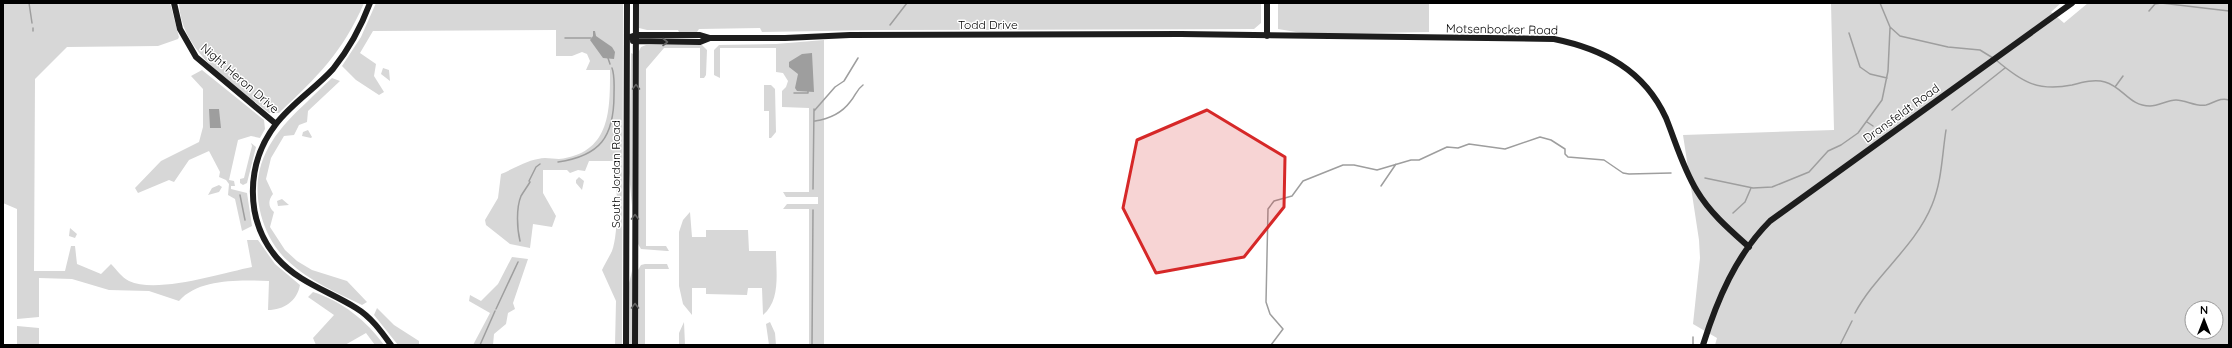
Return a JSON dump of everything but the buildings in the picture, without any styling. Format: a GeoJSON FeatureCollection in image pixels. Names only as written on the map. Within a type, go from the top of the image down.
{"type":"FeatureCollection","features":[{"type":"Feature","properties":{"kind":"main road","name":"Night Heron Drive"},"geometry":{"type":"LineString","coordinates":[[174,3],[180,28],[196,57],[276,124]]}},
{"type":"Feature","properties":{"kind":"main road"},"geometry":{"type":"LineString","coordinates":[[370,3],[353,40],[336,65],[276,124],[260,150],[253,178],[254,210],[262,235],[273,253],[288,269],[309,283],[360,311],[377,326],[391,345]]}},
{"type":"Feature","properties":{"kind":"main road","name":"South Jordan Road"},"geometry":{"type":"LineString","coordinates":[[626,345],[627,3]]}},
{"type":"Feature","properties":{"kind":"main road","name":"South Jordan Road"},"geometry":{"type":"LineString","coordinates":[[635,345],[636,3]]}},
{"type":"Feature","properties":{"kind":"main road"},"geometry":{"type":"LineString","coordinates":[[1267,3],[1267,36]]}},
{"type":"Feature","properties":{"kind":"main road","name":"Dransfeldt Road"},"geometry":{"type":"LineString","coordinates":[[1749,247],[1767,225],[1783,210],[2072,3]]}},
{"type":"Feature","properties":{"kind":"main road","name":"Todd Drive"},"geometry":{"type":"LineString","coordinates":[[627,38],[636,35],[700,35],[710,38],[785,38],[850,35],[1267,36]]}},
{"type":"Feature","properties":{"kind":"main road","name":"Motsenbocker Road"},"geometry":{"type":"LineString","coordinates":[[1267,36],[1554,39],[1596,50],[1628,69],[1654,97],[1666,120],[1682,162],[1699,194],[1720,221],[1749,247]]}},
{"type":"Feature","properties":{"kind":"main road","name":"Todd Drive"},"geometry":{"type":"LineString","coordinates":[[627,38],[636,42],[700,42],[710,38]]}},
{"type":"Feature","properties":{"kind":"main road"},"geometry":{"type":"LineString","coordinates":[[1703,345],[1722,290],[1749,247]]}},
{"type":"Feature","properties":{"kind":"highlighted area"},"geometry":{"type":"Polygon","coordinates":[[[1207,110],[1285,157],[1284,207],[1244,257],[1156,273],[1123,208],[1137,140],[1207,110]]]}},
{"type":"Feature","properties":{"kind":"shaded area"},"geometry":{"type":"Polygon","coordinates":[[[3,3],[170,3],[179,37],[178,39],[158,46],[67,47],[35,79],[34,271],[65,271],[71,246],[75,246],[77,264],[101,274],[111,264],[126,280],[129,281],[141,284],[172,284],[252,267],[247,240],[258,240],[275,264],[300,285],[296,296],[289,304],[274,310],[268,310],[269,281],[246,280],[209,284],[187,293],[179,301],[149,291],[109,290],[72,279],[39,278],[39,317],[17,319],[17,209],[3,203],[3,3]]]}},
{"type":"Feature","properties":{"kind":"shaded area"},"geometry":{"type":"Polygon","coordinates":[[[179,3],[364,3],[347,36],[328,63],[279,113],[269,113],[226,79],[199,53],[189,38],[182,21],[179,3]]]}},
{"type":"Feature","properties":{"kind":"shaded area"},"geometry":{"type":"Polygon","coordinates":[[[376,3],[623,3],[622,345],[615,345],[616,301],[602,270],[612,251],[616,232],[617,193],[613,161],[589,161],[585,171],[578,170],[570,173],[567,170],[543,170],[543,193],[556,216],[552,227],[533,224],[530,248],[510,244],[486,225],[485,220],[498,198],[501,174],[533,160],[543,158],[559,159],[576,155],[589,148],[598,139],[608,114],[610,70],[586,70],[590,61],[587,54],[582,52],[572,56],[556,56],[556,30],[373,31],[360,53],[376,64],[374,76],[384,92],[379,95],[356,80],[342,66],[361,37],[376,3]]]}},
{"type":"Feature","properties":{"kind":"shaded area"},"geometry":{"type":"Polygon","coordinates":[[[639,3],[1261,3],[1261,23],[1254,29],[881,30],[762,32],[760,28],[699,29],[697,32],[679,32],[678,30],[647,30],[639,28],[639,3]]]}},
{"type":"Feature","properties":{"kind":"shaded area"},"geometry":{"type":"Polygon","coordinates":[[[1278,3],[1429,3],[1429,32],[1308,34],[1278,29],[1278,3]]]}},
{"type":"Feature","properties":{"kind":"shaded area"},"geometry":{"type":"Polygon","coordinates":[[[1831,3],[2061,3],[2051,12],[2064,23],[2088,3],[2229,3],[2229,345],[1715,345],[1717,338],[1693,324],[1700,258],[1699,240],[1683,135],[1834,130],[1831,3]]]}},
{"type":"Feature","properties":{"kind":"shaded area"},"geometry":{"type":"Polygon","coordinates":[[[593,31],[595,31],[596,36],[612,47],[615,52],[614,59],[603,58],[590,40],[593,36],[593,31]]]}},
{"type":"Feature","properties":{"kind":"shaded area"},"geometry":{"type":"Polygon","coordinates":[[[824,40],[824,345],[809,345],[809,209],[783,209],[787,204],[818,204],[818,197],[786,197],[783,192],[809,192],[809,108],[782,107],[782,91],[786,87],[788,81],[783,73],[776,72],[776,48],[720,48],[720,78],[714,75],[714,50],[719,45],[776,44],[824,40]]]}},
{"type":"Feature","properties":{"kind":"shaded area"},"geometry":{"type":"Polygon","coordinates":[[[646,45],[702,45],[707,50],[706,75],[704,78],[700,78],[700,48],[664,48],[646,69],[646,246],[666,246],[669,251],[641,249],[638,244],[639,51],[641,47],[646,45]]]}},
{"type":"Feature","properties":{"kind":"shaded area"},"geometry":{"type":"Polygon","coordinates":[[[631,53],[633,54],[632,206],[629,173],[631,53]]]}},
{"type":"Feature","properties":{"kind":"shaded area"},"geometry":{"type":"Polygon","coordinates":[[[812,53],[814,92],[797,91],[795,88],[798,74],[789,67],[789,62],[802,54],[812,53]]]}},
{"type":"Feature","properties":{"kind":"shaded area"},"geometry":{"type":"Polygon","coordinates":[[[383,68],[389,70],[390,81],[381,74],[383,68]]]}},
{"type":"Feature","properties":{"kind":"shaded area"},"geometry":{"type":"Polygon","coordinates":[[[202,70],[264,120],[265,129],[260,138],[251,136],[238,140],[229,180],[234,181],[235,186],[231,186],[231,189],[247,193],[252,226],[242,231],[235,199],[228,195],[229,184],[226,180],[219,177],[220,172],[209,151],[189,160],[174,182],[169,180],[138,193],[135,188],[161,161],[199,142],[203,127],[203,89],[191,76],[202,70]]]}},
{"type":"Feature","properties":{"kind":"shaded area"},"geometry":{"type":"Polygon","coordinates":[[[332,78],[340,81],[308,111],[307,122],[299,125],[294,135],[284,136],[271,158],[266,179],[273,194],[271,196],[270,206],[274,212],[270,227],[285,250],[297,261],[312,270],[347,281],[367,302],[362,305],[305,275],[284,257],[275,247],[266,228],[261,215],[258,197],[258,181],[261,165],[266,151],[274,138],[295,113],[332,78]]]}},
{"type":"Feature","properties":{"kind":"shaded area"},"geometry":{"type":"Polygon","coordinates":[[[764,85],[771,85],[775,89],[776,132],[771,138],[769,138],[769,111],[764,111],[764,85]]]}},
{"type":"Feature","properties":{"kind":"shaded area"},"geometry":{"type":"Polygon","coordinates":[[[209,109],[219,109],[221,128],[210,128],[209,109]]]}},
{"type":"Feature","properties":{"kind":"shaded area"},"geometry":{"type":"Polygon","coordinates":[[[308,130],[312,137],[311,138],[302,136],[303,132],[308,130]]]}},
{"type":"Feature","properties":{"kind":"shaded area"},"geometry":{"type":"Polygon","coordinates":[[[251,143],[256,147],[247,183],[243,185],[240,183],[240,179],[244,178],[252,146],[251,143]]]}},
{"type":"Feature","properties":{"kind":"shaded area"},"geometry":{"type":"Polygon","coordinates":[[[579,177],[584,181],[582,190],[576,183],[576,180],[579,177]]]}},
{"type":"Feature","properties":{"kind":"shaded area"},"geometry":{"type":"Polygon","coordinates":[[[219,185],[222,187],[219,192],[208,195],[212,188],[219,185]]]}},
{"type":"Feature","properties":{"kind":"shaded area"},"geometry":{"type":"Polygon","coordinates":[[[282,199],[289,205],[278,206],[277,201],[282,199]]]}},
{"type":"Feature","properties":{"kind":"shaded area"},"geometry":{"type":"Polygon","coordinates":[[[690,212],[692,237],[706,237],[706,230],[748,230],[749,251],[776,251],[777,277],[775,294],[769,309],[763,315],[762,288],[748,288],[747,295],[706,294],[706,288],[692,288],[692,315],[683,304],[679,286],[679,232],[683,220],[690,212]]]}},
{"type":"Feature","properties":{"kind":"shaded area"},"geometry":{"type":"Polygon","coordinates":[[[70,228],[77,234],[75,238],[69,236],[70,228]]]}},
{"type":"Feature","properties":{"kind":"shaded area"},"geometry":{"type":"Polygon","coordinates":[[[512,257],[528,259],[513,303],[515,309],[508,313],[506,324],[494,334],[493,345],[473,345],[490,313],[469,301],[470,295],[481,301],[498,284],[512,257]]]}},
{"type":"Feature","properties":{"kind":"shaded area"},"geometry":{"type":"Polygon","coordinates":[[[667,264],[669,269],[645,269],[645,345],[638,345],[638,270],[641,265],[667,264]]]}},
{"type":"Feature","properties":{"kind":"shaded area"},"geometry":{"type":"Polygon","coordinates":[[[632,271],[632,345],[629,345],[629,283],[632,271]]]}},
{"type":"Feature","properties":{"kind":"shaded area"},"geometry":{"type":"Polygon","coordinates":[[[313,292],[344,306],[362,320],[384,345],[375,345],[366,333],[345,345],[316,345],[313,338],[334,315],[308,297],[313,292]]]}},
{"type":"Feature","properties":{"kind":"shaded area"},"geometry":{"type":"Polygon","coordinates":[[[377,308],[394,325],[419,341],[419,345],[398,345],[374,315],[377,308]]]}},
{"type":"Feature","properties":{"kind":"shaded area"},"geometry":{"type":"Polygon","coordinates":[[[684,322],[685,345],[679,345],[679,333],[684,322]]]}},
{"type":"Feature","properties":{"kind":"shaded area"},"geometry":{"type":"Polygon","coordinates":[[[770,322],[775,333],[776,345],[769,345],[766,324],[770,322]]]}},
{"type":"Feature","properties":{"kind":"shaded area"},"geometry":{"type":"Polygon","coordinates":[[[17,326],[39,328],[39,345],[17,345],[17,326]]]}},
{"type":"Feature","properties":{"kind":"waterway"},"geometry":{"type":"LineString","coordinates":[[29,3],[32,23]]}},
{"type":"Feature","properties":{"kind":"waterway"},"geometry":{"type":"LineString","coordinates":[[890,25],[907,3]]}},
{"type":"Feature","properties":{"kind":"waterway"},"geometry":{"type":"LineString","coordinates":[[1880,3],[1890,27],[1900,36],[1948,47],[1980,50],[1993,58]]}},
{"type":"Feature","properties":{"kind":"waterway"},"geometry":{"type":"LineString","coordinates":[[2161,3],[2229,11]]}},
{"type":"Feature","properties":{"kind":"waterway"},"geometry":{"type":"LineString","coordinates":[[2149,11],[2155,4],[2161,3]]}},
{"type":"Feature","properties":{"kind":"waterway"},"geometry":{"type":"LineString","coordinates":[[1705,178],[1753,188],[1772,187],[1809,172],[1828,151],[1841,145],[1858,133],[1882,100],[1888,71],[1890,28]]}},
{"type":"Feature","properties":{"kind":"waterway"},"geometry":{"type":"LineString","coordinates":[[1849,33],[1860,67],[1870,74],[1887,78]]}},
{"type":"Feature","properties":{"kind":"waterway"},"geometry":{"type":"LineString","coordinates":[[565,38],[591,38]]}},
{"type":"Feature","properties":{"kind":"waterway"},"geometry":{"type":"LineString","coordinates":[[608,58],[610,64]]}},
{"type":"Feature","properties":{"kind":"waterway"},"geometry":{"type":"LineString","coordinates":[[814,111],[835,87],[844,81],[858,58]]}},
{"type":"Feature","properties":{"kind":"waterway"},"geometry":{"type":"LineString","coordinates":[[1996,60],[2014,74],[2040,86],[2060,87],[2089,81],[2101,81],[2111,84],[2131,100],[2143,105],[2153,106],[2176,100],[2206,105],[2220,100],[2229,100]]}},
{"type":"Feature","properties":{"kind":"waterway"},"geometry":{"type":"LineString","coordinates":[[558,162],[584,155],[602,142],[611,122],[613,110],[614,74],[612,68]]}},
{"type":"Feature","properties":{"kind":"waterway"},"geometry":{"type":"LineString","coordinates":[[1952,110],[2005,68]]}},
{"type":"Feature","properties":{"kind":"waterway"},"geometry":{"type":"LineString","coordinates":[[2115,87],[2123,76]]}},
{"type":"Feature","properties":{"kind":"waterway"},"geometry":{"type":"LineString","coordinates":[[815,121],[825,119],[843,110],[863,85]]}},
{"type":"Feature","properties":{"kind":"waterway"},"geometry":{"type":"LineString","coordinates":[[794,93],[808,93],[808,91]]}},
{"type":"Feature","properties":{"kind":"waterway"},"geometry":{"type":"LineString","coordinates":[[813,189],[814,109]]}},
{"type":"Feature","properties":{"kind":"waterway"},"geometry":{"type":"LineString","coordinates":[[1867,122],[1873,126]]}},
{"type":"Feature","properties":{"kind":"waterway"},"geometry":{"type":"LineString","coordinates":[[1855,313],[1864,299],[1906,247],[1925,220],[1938,187],[1946,130]]}},
{"type":"Feature","properties":{"kind":"waterway"},"geometry":{"type":"LineString","coordinates":[[1271,345],[1283,329],[1270,314],[1266,302],[1268,209],[1274,201],[1292,196],[1303,181],[1343,165],[1354,165],[1377,170],[1411,160],[1419,160],[1447,147],[1458,148],[1469,144],[1505,149],[1540,137],[1551,140],[1565,149],[1565,154],[1568,157],[1604,160],[1623,173],[1671,173]]}},
{"type":"Feature","properties":{"kind":"waterway"},"geometry":{"type":"LineString","coordinates":[[529,181],[536,167],[540,164]]}},
{"type":"Feature","properties":{"kind":"waterway"},"geometry":{"type":"LineString","coordinates":[[1381,186],[1396,164]]}},
{"type":"Feature","properties":{"kind":"waterway"},"geometry":{"type":"LineString","coordinates":[[520,241],[518,231],[518,206],[521,196],[530,182]]}},
{"type":"Feature","properties":{"kind":"waterway"},"geometry":{"type":"LineString","coordinates":[[1733,213],[1745,202],[1751,188]]}},
{"type":"Feature","properties":{"kind":"waterway"},"geometry":{"type":"LineString","coordinates":[[240,195],[245,220]]}},
{"type":"Feature","properties":{"kind":"waterway"},"geometry":{"type":"LineString","coordinates":[[812,345],[813,210]]}},
{"type":"Feature","properties":{"kind":"waterway"},"geometry":{"type":"LineString","coordinates":[[496,309],[518,262]]}},
{"type":"Feature","properties":{"kind":"waterway"},"geometry":{"type":"LineString","coordinates":[[480,345],[495,311]]}},
{"type":"Feature","properties":{"kind":"waterway"},"geometry":{"type":"LineString","coordinates":[[1840,345],[1852,321]]}},
{"type":"Feature","properties":{"kind":"waterway"},"geometry":{"type":"LineString","coordinates":[[1693,337],[1693,345]]}}]}
